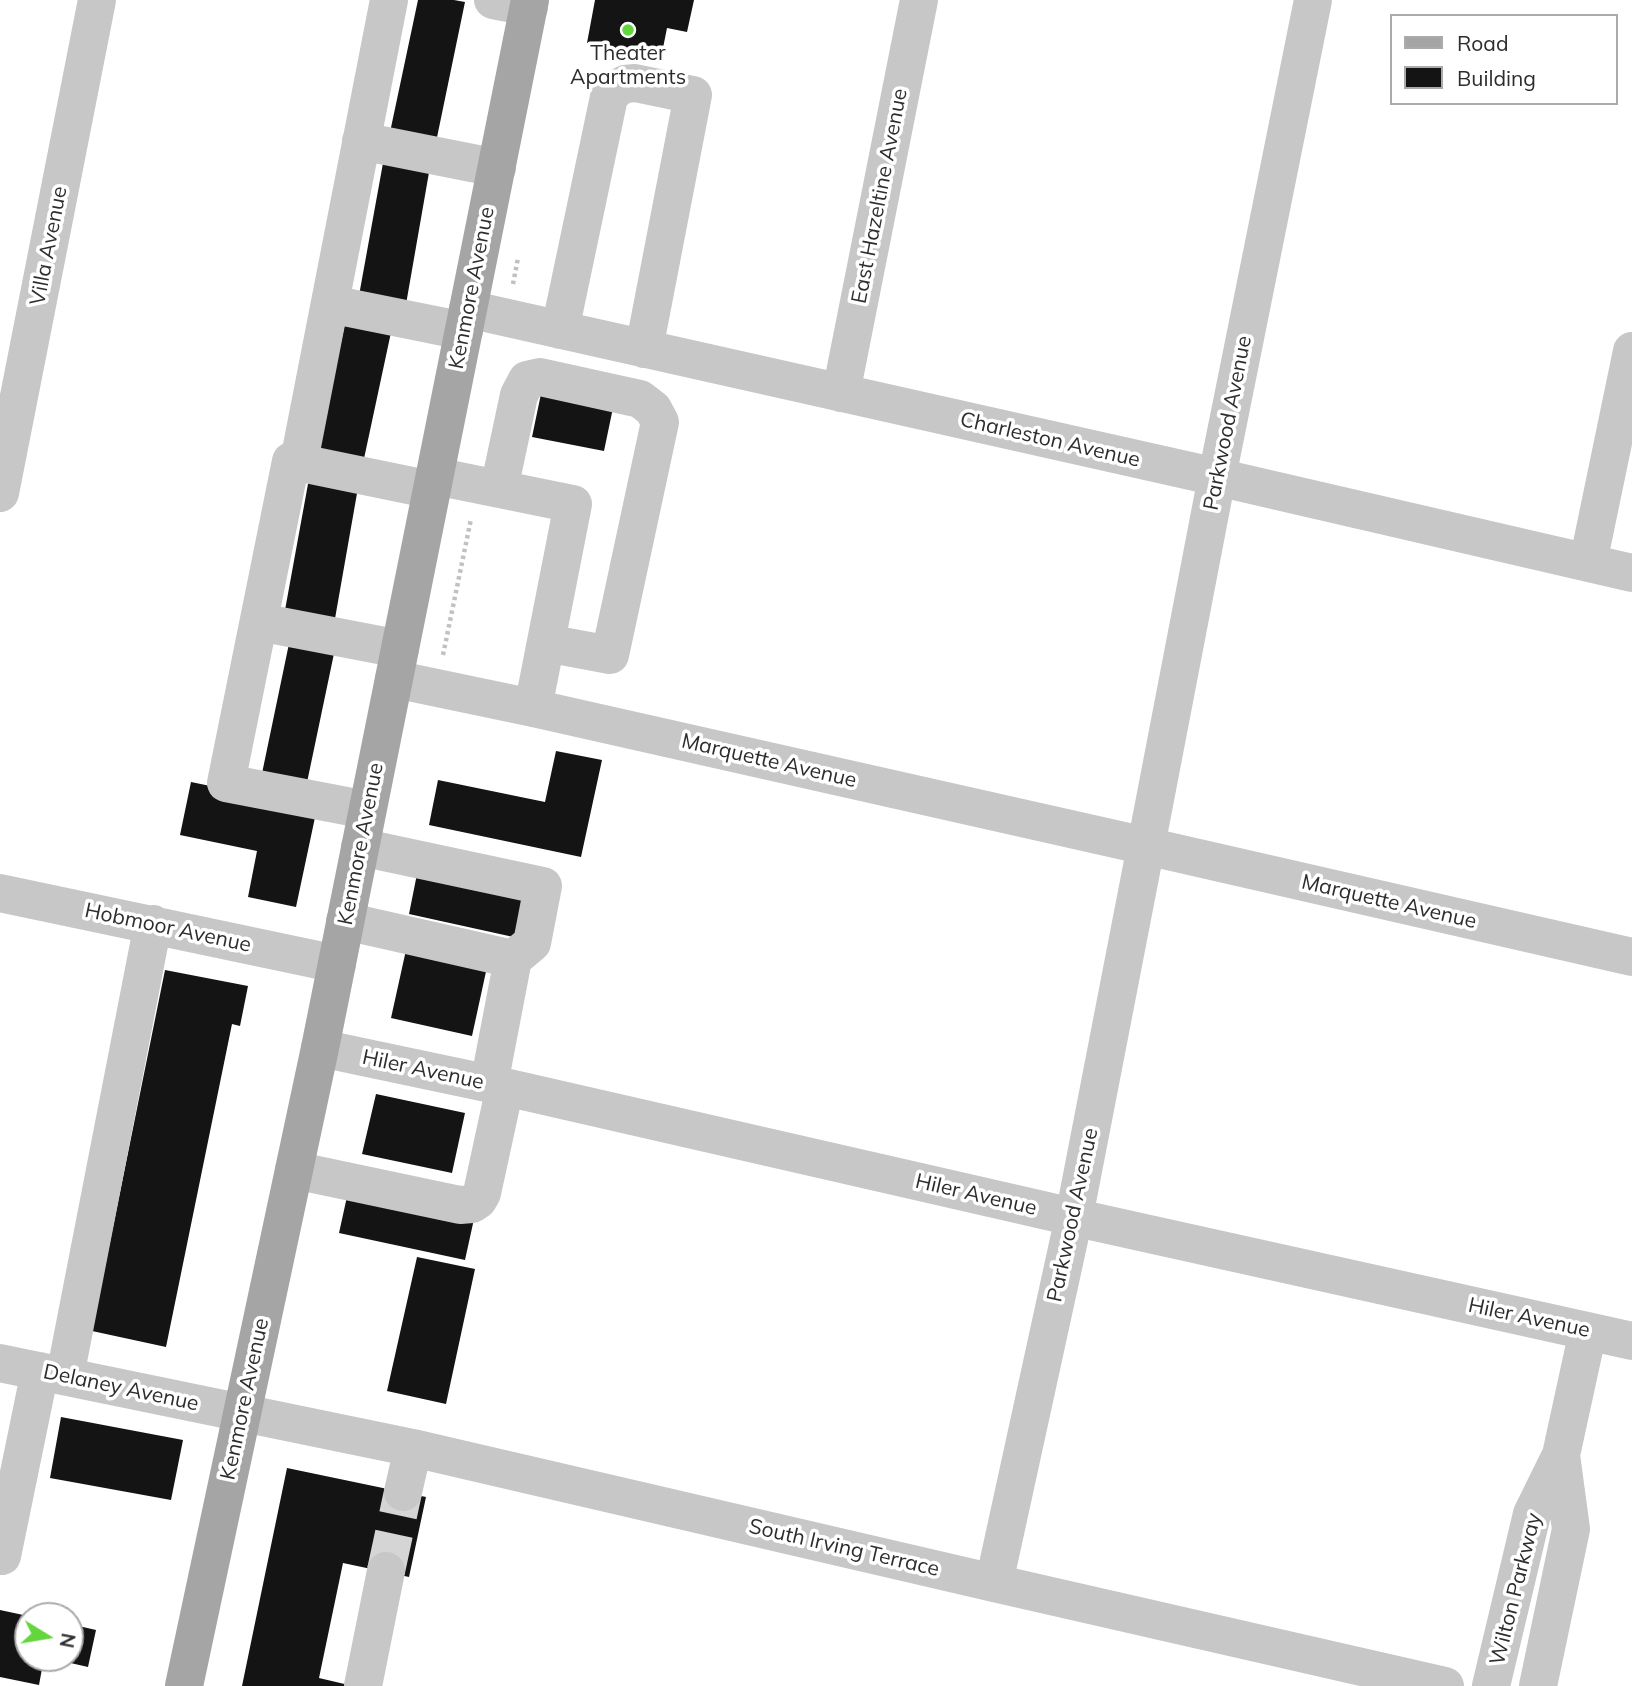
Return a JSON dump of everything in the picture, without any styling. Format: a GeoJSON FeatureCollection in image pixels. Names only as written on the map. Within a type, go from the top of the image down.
{"type":"FeatureCollection","features":[{"type":"Feature","properties":{"kind":"main road","name":"Kenmore Avenue"},"geometry":{"type":"LineString","coordinates":[[184,1686],[320,1048],[466,320],[496,168],[517,2]]}},
{"type":"Feature","properties":{"kind":"street","name":"Villa Avenue"},"geometry":{"type":"LineString","coordinates":[[0,493],[97,0]]}},
{"type":"Feature","properties":{"kind":"street"},"geometry":{"type":"LineString","coordinates":[[302,446],[389,0]]}},
{"type":"Feature","properties":{"kind":"street","name":"East Hazeltine Avenue"},"geometry":{"type":"LineString","coordinates":[[841,393],[919,0]]}},
{"type":"Feature","properties":{"kind":"street","name":"Parkwood Avenue"},"geometry":{"type":"LineString","coordinates":[[994,1583],[1074,1217],[1312,0]]}},
{"type":"Feature","properties":{"kind":"street"},"geometry":{"type":"LineString","coordinates":[[560,330],[609,97],[625,84],[635,83],[693,94],[644,349]]}},
{"type":"Feature","properties":{"kind":"street"},"geometry":{"type":"LineString","coordinates":[[361,141],[496,168]]}},
{"type":"Feature","properties":{"kind":"street","name":"Charleston Avenue"},"geometry":{"type":"LineString","coordinates":[[330,304],[560,330],[1632,573]]}},
{"type":"Feature","properties":{"kind":"street"},"geometry":{"type":"LineString","coordinates":[[1588,563],[1632,351]]}},
{"type":"Feature","properties":{"kind":"street"},"geometry":{"type":"LineString","coordinates":[[499,489],[519,395],[527,380],[540,377],[640,399],[653,408],[660,422],[610,654],[546,643]]}},
{"type":"Feature","properties":{"kind":"street"},"geometry":{"type":"LineString","coordinates":[[294,1170],[460,1205],[472,1204],[478,1200],[482,1193],[513,959],[532,943],[543,886],[226,783],[291,461],[433,483],[499,489],[573,504],[533,708]]}},
{"type":"Feature","properties":{"kind":"street","name":"Marquette Avenue"},"geometry":{"type":"LineString","coordinates":[[259,622],[533,708],[1632,957]]}},
{"type":"Feature","properties":{"kind":"street","name":"Hobmoor Avenue"},"geometry":{"type":"LineString","coordinates":[[0,893],[337,964]]}},
{"type":"Feature","properties":{"kind":"street"},"geometry":{"type":"LineString","coordinates":[[345,921],[513,959]]}},
{"type":"Feature","properties":{"kind":"street"},"geometry":{"type":"LineString","coordinates":[[2,1556],[52,1373],[153,924]]}},
{"type":"Feature","properties":{"kind":"street","name":"Hiler Avenue"},"geometry":{"type":"LineString","coordinates":[[320,1048],[1632,1340]]}},
{"type":"Feature","properties":{"kind":"street","name":"Wilton Parkway"},"geometry":{"type":"LineString","coordinates":[[1491,1686],[1532,1514],[1561,1455],[1588,1331]]}},
{"type":"Feature","properties":{"kind":"street","name":"Delaney Avenue"},"geometry":{"type":"LineString","coordinates":[[0,1363],[242,1412]]}},
{"type":"Feature","properties":{"kind":"street","name":"South Irving Terrace"},"geometry":{"type":"LineString","coordinates":[[242,1412],[413,1448],[1446,1686]]}},
{"type":"Feature","properties":{"kind":"street"},"geometry":{"type":"LineString","coordinates":[[403,1492],[413,1448]]}},
{"type":"Feature","properties":{"kind":"street","name":"Wilton Parkway"},"geometry":{"type":"LineString","coordinates":[[1538,1686],[1571,1529],[1561,1455]]}},
{"type":"Feature","properties":{"kind":"street"},"geometry":{"type":"LineString","coordinates":[[363,1686],[386,1571]]}},
{"type":"Feature","properties":{"kind":"building"},"geometry":{"type":"Polygon","coordinates":[[[418,0],[465,2],[435,147],[389,137],[418,0]]]}},
{"type":"Feature","properties":{"kind":"building","name":"Theater Apartments"},"geometry":{"type":"Polygon","coordinates":[[[595,0],[694,0],[687,32],[667,28],[661,58],[587,43],[595,0]]]}},
{"type":"Feature","properties":{"kind":"building"},"geometry":{"type":"Polygon","coordinates":[[[385,152],[431,161],[405,310],[358,301],[385,152]]]}},
{"type":"Feature","properties":{"kind":"building"},"geometry":{"type":"Polygon","coordinates":[[[347,314],[393,323],[362,468],[316,459],[347,314]]]}},
{"type":"Feature","properties":{"kind":"building"},"geometry":{"type":"Polygon","coordinates":[[[542,389],[614,403],[604,451],[532,437],[542,389]]]}},
{"type":"Feature","properties":{"kind":"building"},"geometry":{"type":"Polygon","coordinates":[[[310,473],[359,482],[333,630],[283,621],[310,473]]]}},
{"type":"Feature","properties":{"kind":"building"},"geometry":{"type":"Polygon","coordinates":[[[291,634],[336,644],[305,792],[260,783],[291,634]]]}},
{"type":"Feature","properties":{"kind":"building"},"geometry":{"type":"Polygon","coordinates":[[[556,751],[602,760],[581,857],[429,825],[438,780],[545,802],[556,751]]]}},
{"type":"Feature","properties":{"kind":"building"},"geometry":{"type":"Polygon","coordinates":[[[191,782],[317,808],[296,907],[248,897],[257,851],[180,835],[191,782]]]}},
{"type":"Feature","properties":{"kind":"building"},"geometry":{"type":"Polygon","coordinates":[[[417,874],[535,900],[527,940],[409,914],[417,874]]]}},
{"type":"Feature","properties":{"kind":"building"},"geometry":{"type":"Polygon","coordinates":[[[406,950],[487,967],[472,1036],[391,1018],[406,950]]]}},
{"type":"Feature","properties":{"kind":"building"},"geometry":{"type":"Polygon","coordinates":[[[165,970],[248,986],[240,1026],[232,1024],[166,1347],[92,1331],[165,970]]]}},
{"type":"Feature","properties":{"kind":"building"},"geometry":{"type":"Polygon","coordinates":[[[376,1094],[465,1113],[452,1173],[362,1154],[376,1094]]]}},
{"type":"Feature","properties":{"kind":"building"},"geometry":{"type":"Polygon","coordinates":[[[348,1192],[474,1219],[465,1260],[339,1233],[348,1192]]]}},
{"type":"Feature","properties":{"kind":"building"},"geometry":{"type":"Polygon","coordinates":[[[417,1257],[475,1269],[446,1404],[387,1391],[417,1257]]]}},
{"type":"Feature","properties":{"kind":"building"},"geometry":{"type":"Polygon","coordinates":[[[61,1417],[183,1440],[171,1500],[50,1478],[61,1417]]]}},
{"type":"Feature","properties":{"kind":"building"},"geometry":{"type":"Polygon","coordinates":[[[287,1468],[426,1497],[409,1577],[343,1563],[319,1678],[353,1686],[242,1686],[287,1468]]]}},
{"type":"Feature","properties":{"kind":"building"},"geometry":{"type":"Polygon","coordinates":[[[0,1610],[14,1613],[14,1672],[41,1672],[39,1685],[0,1677],[0,1610]]]}},
{"type":"Feature","properties":{"kind":"building"},"geometry":{"type":"Polygon","coordinates":[[[84,1627],[96,1630],[88,1667],[84,1666],[84,1627]]]}},
{"type":"Feature","properties":{"kind":"tunnel"},"geometry":{"type":"LineString","coordinates":[[386,1571],[403,1492]]}},
{"type":"Feature","properties":{"kind":"place","name":"Theater Apartments"},"geometry":{"type":"Point","coordinates":[628,30]}}]}
